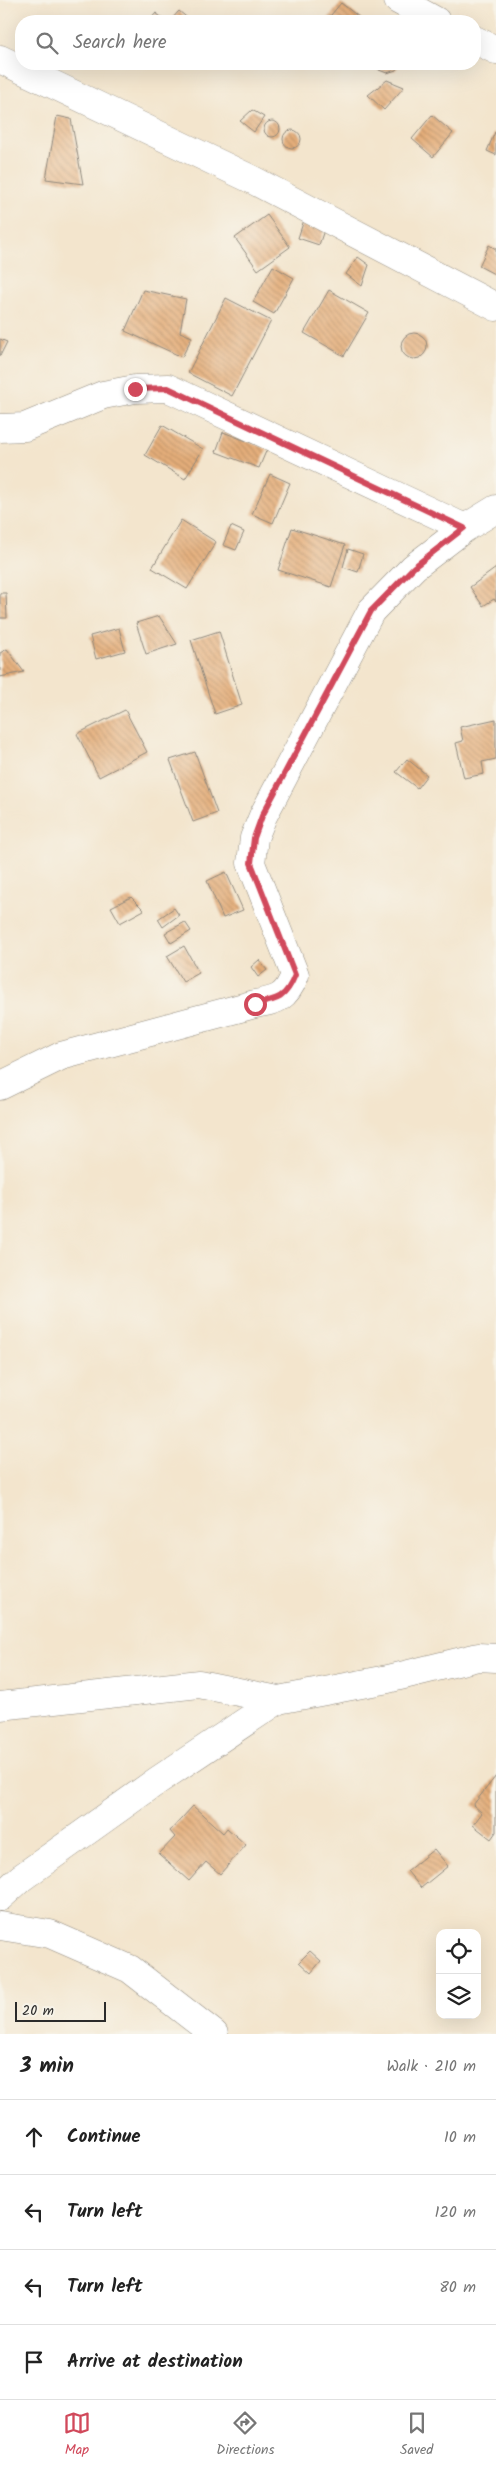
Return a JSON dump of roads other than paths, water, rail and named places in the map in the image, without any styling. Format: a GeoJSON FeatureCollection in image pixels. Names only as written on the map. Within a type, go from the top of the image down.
{"type":"FeatureCollection","features":[{"type":"Feature","properties":{"kind":"street"},"geometry":{"type":"LineString","coordinates":[[398,0],[425,15]]}},
{"type":"Feature","properties":{"kind":"street"},"geometry":{"type":"LineString","coordinates":[[481,43],[496,50]]}},
{"type":"Feature","properties":{"kind":"street"},"geometry":{"type":"LineString","coordinates":[[0,58],[15,65]]}},
{"type":"Feature","properties":{"kind":"street"},"geometry":{"type":"LineString","coordinates":[[25,70],[251,179],[496,307]]}},
{"type":"Feature","properties":{"kind":"street"},"geometry":{"type":"LineString","coordinates":[[0,428],[25,427],[103,395],[135,389],[168,388],[464,528]]}},
{"type":"Feature","properties":{"kind":"street"},"geometry":{"type":"LineString","coordinates":[[0,1086],[61,1056],[276,1000],[289,990],[295,975],[251,863],[254,838],[262,816],[371,611],[414,567],[464,528],[496,509]]}},
{"type":"Feature","properties":{"kind":"street"},"geometry":{"type":"LineString","coordinates":[[0,1706],[199,1684],[278,1700],[388,1679],[478,1657],[496,1658]]}},
{"type":"Feature","properties":{"kind":"street"},"geometry":{"type":"LineString","coordinates":[[0,1896],[21,1878],[149,1786],[278,1700]]}},
{"type":"Feature","properties":{"kind":"street"},"geometry":{"type":"LineString","coordinates":[[0,1926],[50,1934],[130,1969],[214,2034]]}}]}
